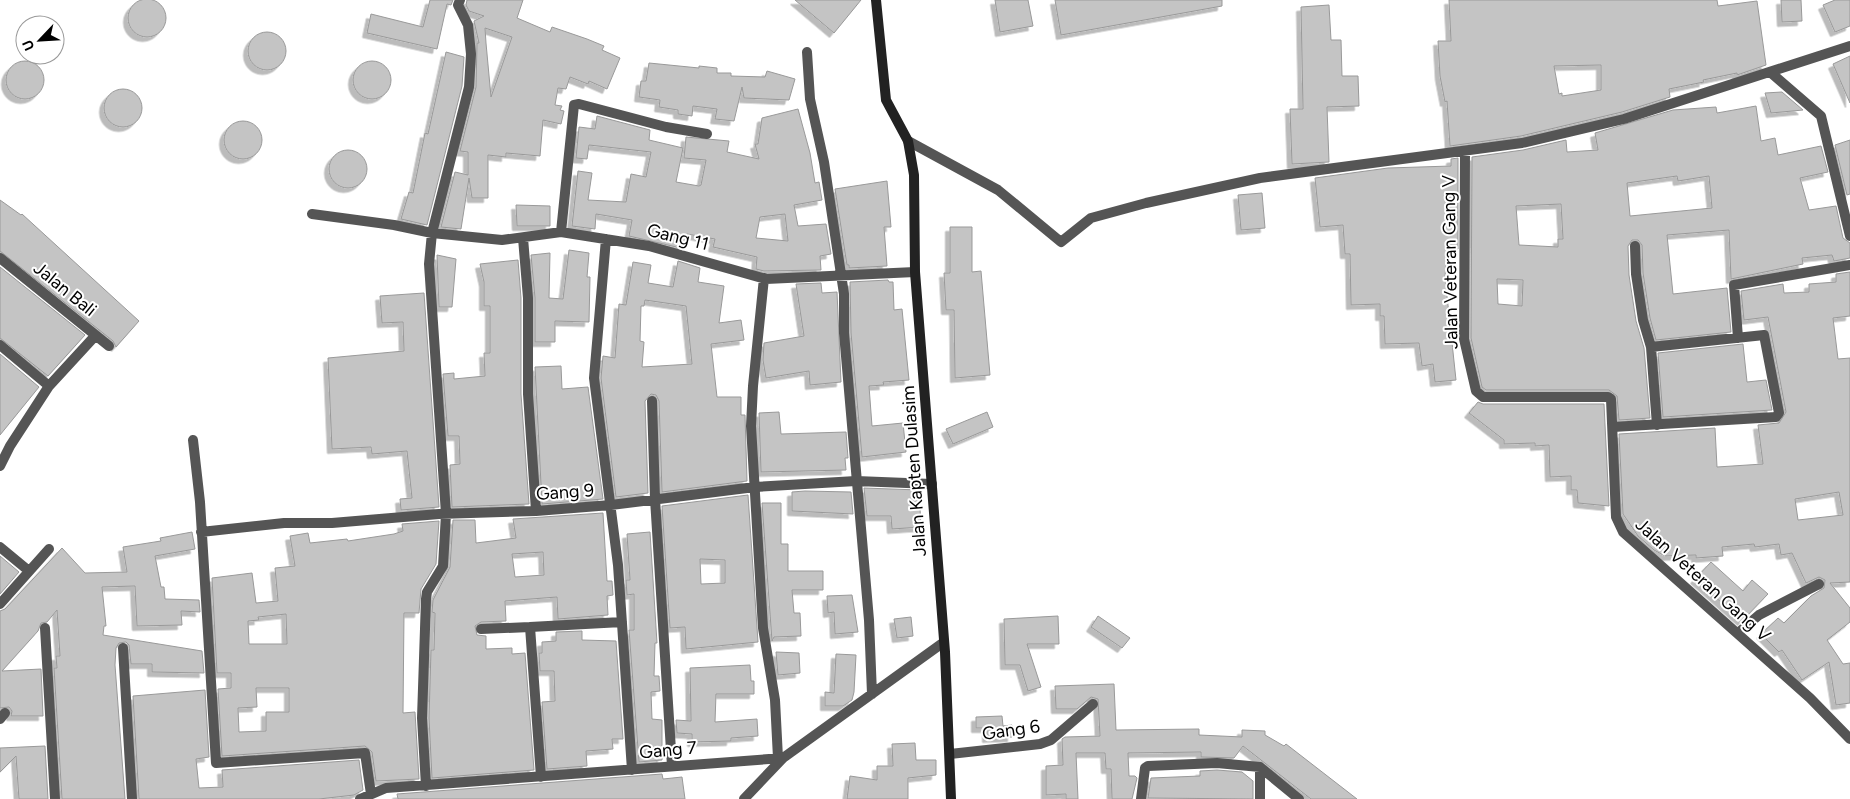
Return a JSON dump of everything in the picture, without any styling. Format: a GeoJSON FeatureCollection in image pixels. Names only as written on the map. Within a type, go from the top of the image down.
{"type":"FeatureCollection","features":[{"type":"Feature","properties":{"kind":"main road","name":"Jalan Kapten Dulasim"},"geometry":{"type":"LineString","coordinates":[[876,0],[886,100],[908,141],[914,175],[915,272],[944,642],[951,799]]}},
{"type":"Feature","properties":{"kind":"street"},"geometry":{"type":"LineString","coordinates":[[426,786],[422,718],[426,599],[443,566],[446,514],[429,264],[432,233],[469,87],[471,54],[468,24],[458,5],[460,0]]}},
{"type":"Feature","properties":{"kind":"street"},"geometry":{"type":"LineString","coordinates":[[908,141],[998,190],[1060,242],[1091,218],[1212,187],[1260,178],[1522,143],[1624,119],[1850,46]]}},
{"type":"Feature","properties":{"kind":"street"},"geometry":{"type":"LineString","coordinates":[[807,52],[810,99],[824,162],[844,294],[844,333],[869,620],[872,694]]}},
{"type":"Feature","properties":{"kind":"street"},"geometry":{"type":"LineString","coordinates":[[1770,72],[1821,116],[1850,236]]}},
{"type":"Feature","properties":{"kind":"street"},"geometry":{"type":"LineString","coordinates":[[561,232],[574,105],[579,104],[666,127],[707,134]]}},
{"type":"Feature","properties":{"kind":"street","name":"Jalan Veteran Gang V"},"geometry":{"type":"LineString","coordinates":[[1465,151],[1464,339],[1476,390],[1483,397],[1608,397],[1613,402],[1616,516],[1624,532],[1810,698],[1850,740]]}},
{"type":"Feature","properties":{"kind":"street","name":"Gang 11"},"geometry":{"type":"LineString","coordinates":[[312,214],[394,225],[432,233],[502,240],[561,232],[674,252],[764,278],[915,272]]}},
{"type":"Feature","properties":{"kind":"street"},"geometry":{"type":"LineString","coordinates":[[523,238],[528,298],[528,394],[536,511]]}},
{"type":"Feature","properties":{"kind":"street"},"geometry":{"type":"LineString","coordinates":[[606,239],[594,378],[611,505],[622,622],[632,770]]}},
{"type":"Feature","properties":{"kind":"street"},"geometry":{"type":"LineString","coordinates":[[1635,246],[1643,320],[1651,347],[1657,425]]}},
{"type":"Feature","properties":{"kind":"street","name":"Jalan Bali"},"geometry":{"type":"LineString","coordinates":[[0,258],[109,346]]}},
{"type":"Feature","properties":{"kind":"street"},"geometry":{"type":"LineString","coordinates":[[1738,338],[1734,285],[1850,265]]}},
{"type":"Feature","properties":{"kind":"street"},"geometry":{"type":"LineString","coordinates":[[764,278],[752,386],[751,426],[756,538],[763,628],[775,700],[781,758]]}},
{"type":"Feature","properties":{"kind":"street"},"geometry":{"type":"LineString","coordinates":[[1613,427],[1777,416],[1779,413],[1764,335],[1651,347]]}},
{"type":"Feature","properties":{"kind":"street"},"geometry":{"type":"LineString","coordinates":[[0,466],[4,448],[49,386],[96,336]]}},
{"type":"Feature","properties":{"kind":"street"},"geometry":{"type":"LineString","coordinates":[[0,345],[49,386]]}},
{"type":"Feature","properties":{"kind":"street"},"geometry":{"type":"LineString","coordinates":[[652,402],[655,500],[672,766]]}},
{"type":"Feature","properties":{"kind":"street"},"geometry":{"type":"LineString","coordinates":[[193,440],[216,762],[365,753],[371,794]]}},
{"type":"Feature","properties":{"kind":"street","name":"Gang 9"},"geometry":{"type":"LineString","coordinates":[[201,532],[284,523],[332,523],[446,514],[536,511],[611,505],[755,487],[856,481],[932,484]]}},
{"type":"Feature","properties":{"kind":"street"},"geometry":{"type":"LineString","coordinates":[[0,547],[29,571]]}},
{"type":"Feature","properties":{"kind":"street"},"geometry":{"type":"LineString","coordinates":[[0,604],[49,549]]}},
{"type":"Feature","properties":{"kind":"street"},"geometry":{"type":"LineString","coordinates":[[1738,632],[1759,615],[1819,584]]}},
{"type":"Feature","properties":{"kind":"street"},"geometry":{"type":"LineString","coordinates":[[481,629],[622,622]]}},
{"type":"Feature","properties":{"kind":"street"},"geometry":{"type":"LineString","coordinates":[[530,626],[540,777]]}},
{"type":"Feature","properties":{"kind":"street"},"geometry":{"type":"LineString","coordinates":[[46,628],[54,799]]}},
{"type":"Feature","properties":{"kind":"street"},"geometry":{"type":"LineString","coordinates":[[744,799],[781,758],[944,642]]}},
{"type":"Feature","properties":{"kind":"street"},"geometry":{"type":"LineString","coordinates":[[123,648],[132,799]]}},
{"type":"Feature","properties":{"kind":"street","name":"Gang 6"},"geometry":{"type":"LineString","coordinates":[[950,754],[1040,744],[1051,740],[1093,704]]}},
{"type":"Feature","properties":{"kind":"street","name":"Gang 7"},"geometry":{"type":"LineString","coordinates":[[360,799],[386,788],[781,758]]}},
{"type":"Feature","properties":{"kind":"street"},"geometry":{"type":"LineString","coordinates":[[1141,799],[1145,768],[1150,765],[1217,763],[1260,767],[1299,799]]}},
{"type":"Feature","properties":{"kind":"street"},"geometry":{"type":"LineString","coordinates":[[1260,767],[1260,799]]}},
{"type":"Feature","properties":{"kind":"building"},"geometry":{"type":"Polygon","coordinates":[[[147,-1],[161,4],[166,18],[161,32],[147,37],[133,32],[128,18],[133,4],[147,-1]]]}},
{"type":"Feature","properties":{"kind":"building"},"geometry":{"type":"Polygon","coordinates":[[[430,0],[453,0],[451,5],[447,4],[437,49],[367,33],[371,14],[423,27],[430,0]]]}},
{"type":"Feature","properties":{"kind":"building"},"geometry":{"type":"Polygon","coordinates":[[[467,0],[523,0],[517,18],[550,32],[552,27],[587,39],[604,46],[602,50],[620,58],[607,89],[589,81],[588,84],[570,77],[566,89],[558,88],[555,105],[562,106],[560,110],[564,111],[561,124],[543,120],[540,156],[506,153],[506,157],[488,155],[488,198],[472,198],[469,178],[461,229],[441,227],[455,172],[468,175],[468,152],[460,151],[476,87],[477,43],[479,43],[474,21],[484,16],[469,11],[466,5],[467,0]],[[485,28],[491,97],[512,37],[485,28]]]}},
{"type":"Feature","properties":{"kind":"building"},"geometry":{"type":"Polygon","coordinates":[[[795,0],[861,0],[834,33],[795,0]]]}},
{"type":"Feature","properties":{"kind":"building"},"geometry":{"type":"Polygon","coordinates":[[[995,0],[1028,0],[1033,26],[1000,32],[995,0]]]}},
{"type":"Feature","properties":{"kind":"building"},"geometry":{"type":"Polygon","coordinates":[[[1055,0],[1222,0],[1222,6],[1061,35],[1055,0]]]}},
{"type":"Feature","properties":{"kind":"building"},"geometry":{"type":"Polygon","coordinates":[[[1449,0],[1717,0],[1718,6],[1757,1],[1766,65],[1737,75],[1737,73],[1669,89],[1670,97],[1622,112],[1521,136],[1450,146],[1447,101],[1445,102],[1440,76],[1438,41],[1451,41],[1449,0]],[[1601,65],[1554,66],[1559,94],[1562,93],[1562,96],[1601,90],[1601,65]]]}},
{"type":"Feature","properties":{"kind":"building"},"geometry":{"type":"Polygon","coordinates":[[[1781,0],[1801,0],[1802,21],[1782,22],[1781,0]]]}},
{"type":"Feature","properties":{"kind":"building"},"geometry":{"type":"Polygon","coordinates":[[[1835,0],[1850,0],[1850,26],[1835,32],[1823,5],[1835,0]]]}},
{"type":"Feature","properties":{"kind":"building"},"geometry":{"type":"Polygon","coordinates":[[[1329,5],[1331,40],[1341,40],[1342,76],[1358,76],[1359,106],[1327,107],[1329,162],[1292,164],[1290,109],[1303,109],[1301,7],[1329,5]]]}},
{"type":"Feature","properties":{"kind":"building"},"geometry":{"type":"Polygon","coordinates":[[[267,32],[281,37],[286,51],[281,65],[267,70],[253,65],[248,51],[253,37],[267,32]]]}},
{"type":"Feature","properties":{"kind":"building"},"geometry":{"type":"Polygon","coordinates":[[[446,52],[464,57],[462,86],[427,225],[401,219],[409,192],[413,193],[425,133],[428,134],[446,52]]]}},
{"type":"Feature","properties":{"kind":"building"},"geometry":{"type":"Polygon","coordinates":[[[1850,56],[1850,103],[1833,64],[1850,56]]]}},
{"type":"Feature","properties":{"kind":"building"},"geometry":{"type":"Polygon","coordinates":[[[372,61],[386,66],[391,80],[386,94],[372,99],[358,94],[353,80],[358,66],[372,61]]]}},
{"type":"Feature","properties":{"kind":"building"},"geometry":{"type":"Polygon","coordinates":[[[649,63],[717,68],[717,73],[731,73],[731,76],[765,77],[767,71],[795,79],[789,100],[744,98],[742,87],[734,121],[715,119],[717,109],[693,106],[692,116],[678,114],[678,110],[659,107],[660,100],[639,97],[641,81],[646,81],[649,63]]]}},
{"type":"Feature","properties":{"kind":"building"},"geometry":{"type":"Polygon","coordinates":[[[15,64],[37,65],[43,73],[43,87],[39,94],[32,98],[18,98],[11,94],[7,87],[7,73],[11,66],[15,64]]]}},
{"type":"Feature","properties":{"kind":"building"},"geometry":{"type":"Polygon","coordinates":[[[123,89],[137,94],[142,108],[137,122],[123,127],[109,122],[104,108],[109,94],[123,89]]]}},
{"type":"Feature","properties":{"kind":"building"},"geometry":{"type":"Polygon","coordinates":[[[1782,92],[1803,110],[1771,113],[1765,93],[1782,92]]]}},
{"type":"Feature","properties":{"kind":"building"},"geometry":{"type":"Polygon","coordinates":[[[1756,106],[1761,141],[1775,138],[1778,155],[1821,146],[1828,172],[1800,178],[1809,210],[1836,206],[1843,238],[1850,243],[1850,258],[1834,261],[1832,255],[1802,258],[1803,264],[1731,279],[1729,230],[1667,235],[1673,294],[1727,288],[1731,332],[1656,340],[1650,318],[1643,273],[1642,245],[1638,240],[1632,240],[1628,246],[1629,275],[1636,321],[1644,348],[1650,418],[1619,420],[1617,396],[1609,390],[1486,390],[1482,387],[1471,338],[1472,157],[1523,150],[1566,140],[1567,152],[1598,150],[1595,133],[1673,110],[1716,107],[1717,113],[1756,106]],[[1677,176],[1627,183],[1630,216],[1712,208],[1709,176],[1678,181],[1677,176]],[[1561,204],[1516,206],[1519,245],[1558,247],[1558,239],[1563,239],[1561,204]],[[1497,279],[1498,304],[1522,306],[1523,280],[1497,279]]]}},
{"type":"Feature","properties":{"kind":"building"},"geometry":{"type":"Polygon","coordinates":[[[798,109],[810,153],[815,183],[819,182],[822,200],[794,205],[798,226],[826,224],[831,254],[820,256],[821,270],[764,271],[756,269],[757,257],[713,247],[715,239],[687,234],[685,249],[629,236],[632,220],[596,214],[595,229],[572,226],[578,171],[592,173],[588,200],[626,202],[631,174],[646,177],[651,152],[589,145],[587,159],[576,158],[579,127],[595,129],[597,116],[650,130],[649,140],[683,148],[676,182],[699,186],[701,185],[706,160],[684,158],[686,137],[729,141],[727,152],[759,159],[755,144],[758,144],[762,118],[798,109]],[[785,214],[760,217],[756,238],[788,241],[785,214]]]}},
{"type":"Feature","properties":{"kind":"building"},"geometry":{"type":"Polygon","coordinates":[[[243,121],[257,126],[262,140],[257,154],[243,159],[229,154],[224,140],[229,126],[243,121]]]}},
{"type":"Feature","properties":{"kind":"building"},"geometry":{"type":"Polygon","coordinates":[[[1850,140],[1850,194],[1847,195],[1835,145],[1850,140]]]}},
{"type":"Feature","properties":{"kind":"building"},"geometry":{"type":"Polygon","coordinates":[[[348,150],[362,155],[367,169],[362,183],[348,188],[334,183],[329,169],[334,155],[348,150]]]}},
{"type":"Feature","properties":{"kind":"building"},"geometry":{"type":"Polygon","coordinates":[[[1458,158],[1458,249],[1447,249],[1445,277],[1456,380],[1435,382],[1433,364],[1422,366],[1419,343],[1385,344],[1384,316],[1380,316],[1380,304],[1351,305],[1350,254],[1345,254],[1343,225],[1320,227],[1315,178],[1388,168],[1451,166],[1451,159],[1458,158]]]}},
{"type":"Feature","properties":{"kind":"building"},"geometry":{"type":"Polygon","coordinates":[[[887,181],[891,227],[884,227],[887,266],[849,268],[835,189],[887,181]]]}},
{"type":"Feature","properties":{"kind":"building"},"geometry":{"type":"Polygon","coordinates":[[[1262,193],[1265,228],[1241,230],[1238,195],[1262,193]]]}},
{"type":"Feature","properties":{"kind":"building"},"geometry":{"type":"Polygon","coordinates":[[[0,200],[22,214],[139,321],[116,347],[113,341],[0,251],[0,200]]]}},
{"type":"Feature","properties":{"kind":"building"},"geometry":{"type":"Polygon","coordinates":[[[516,205],[550,206],[550,226],[517,226],[516,205]]]}},
{"type":"Feature","properties":{"kind":"building"},"geometry":{"type":"Polygon","coordinates":[[[950,227],[972,227],[972,272],[981,271],[990,375],[955,378],[954,310],[946,310],[944,273],[950,273],[950,227]]]}},
{"type":"Feature","properties":{"kind":"building"},"geometry":{"type":"Polygon","coordinates":[[[569,250],[589,253],[587,277],[590,277],[589,322],[555,321],[555,342],[535,342],[535,298],[531,255],[550,253],[549,298],[563,299],[569,250]]]}},
{"type":"Feature","properties":{"kind":"building"},"geometry":{"type":"Polygon","coordinates":[[[437,255],[456,259],[452,307],[439,307],[437,255]]]}},
{"type":"Feature","properties":{"kind":"building"},"geometry":{"type":"Polygon","coordinates":[[[518,260],[521,298],[521,394],[529,504],[452,507],[450,465],[460,464],[459,436],[448,436],[443,374],[454,373],[454,379],[485,376],[484,353],[490,353],[490,306],[484,306],[484,282],[480,264],[518,260]]]}},
{"type":"Feature","properties":{"kind":"building"},"geometry":{"type":"Polygon","coordinates":[[[678,261],[700,268],[698,282],[724,286],[719,323],[741,320],[744,340],[711,344],[717,397],[741,397],[741,415],[745,415],[747,481],[662,492],[659,401],[656,395],[651,394],[645,401],[648,493],[616,497],[601,378],[603,356],[615,358],[619,304],[626,305],[633,262],[651,265],[648,283],[673,287],[678,261]],[[645,300],[644,306],[641,306],[640,341],[644,342],[642,367],[692,364],[686,306],[645,300]]]}},
{"type":"Feature","properties":{"kind":"building"},"geometry":{"type":"Polygon","coordinates":[[[0,267],[85,335],[48,376],[0,338],[0,267]]]}},
{"type":"Feature","properties":{"kind":"building"},"geometry":{"type":"Polygon","coordinates":[[[1850,272],[1850,316],[1833,318],[1838,359],[1850,358],[1850,582],[1830,583],[1850,608],[1850,622],[1827,640],[1843,664],[1850,663],[1850,703],[1836,705],[1829,662],[1802,680],[1782,650],[1779,652],[1761,634],[1778,618],[1784,623],[1811,596],[1824,588],[1825,580],[1819,577],[1806,583],[1792,553],[1781,555],[1779,544],[1755,547],[1754,544],[1722,547],[1723,556],[1696,558],[1696,555],[1665,556],[1654,550],[1638,536],[1623,514],[1619,434],[1715,428],[1717,467],[1763,464],[1758,425],[1779,423],[1786,412],[1768,317],[1744,320],[1741,291],[1783,284],[1784,293],[1809,292],[1809,284],[1836,282],[1836,274],[1850,272]],[[1839,492],[1795,499],[1798,520],[1843,515],[1839,492]]]}},
{"type":"Feature","properties":{"kind":"building"},"geometry":{"type":"Polygon","coordinates":[[[888,280],[893,282],[894,310],[902,309],[909,380],[883,382],[884,385],[869,386],[872,426],[903,423],[906,452],[862,457],[851,333],[850,282],[888,280]]]}},
{"type":"Feature","properties":{"kind":"building"},"geometry":{"type":"Polygon","coordinates":[[[821,283],[822,293],[837,292],[841,382],[810,385],[809,371],[766,378],[763,360],[764,343],[804,336],[796,284],[821,283]]]}},
{"type":"Feature","properties":{"kind":"building"},"geometry":{"type":"Polygon","coordinates":[[[424,293],[439,507],[401,510],[400,499],[412,498],[407,451],[372,454],[371,447],[332,449],[328,358],[404,351],[403,322],[382,323],[380,296],[424,293]]]}},
{"type":"Feature","properties":{"kind":"building"},"geometry":{"type":"Polygon","coordinates":[[[1743,344],[1747,382],[1766,380],[1772,410],[1663,417],[1658,353],[1743,344]]]}},
{"type":"Feature","properties":{"kind":"building"},"geometry":{"type":"Polygon","coordinates":[[[0,354],[39,387],[0,435],[0,354]]]}},
{"type":"Feature","properties":{"kind":"building"},"geometry":{"type":"Polygon","coordinates":[[[561,366],[562,389],[588,387],[603,499],[542,504],[535,367],[561,366]]]}},
{"type":"Feature","properties":{"kind":"building"},"geometry":{"type":"Polygon","coordinates":[[[1478,402],[1483,404],[1604,404],[1609,506],[1578,503],[1577,490],[1571,490],[1571,476],[1550,477],[1549,445],[1535,446],[1535,443],[1504,444],[1504,440],[1469,413],[1478,402]]]}},
{"type":"Feature","properties":{"kind":"building"},"geometry":{"type":"Polygon","coordinates":[[[779,412],[781,434],[846,432],[848,458],[845,458],[846,470],[761,472],[759,413],[779,412]]]}},
{"type":"Feature","properties":{"kind":"building"},"geometry":{"type":"Polygon","coordinates":[[[987,412],[993,427],[953,444],[946,429],[987,412]]]}},
{"type":"Feature","properties":{"kind":"building"},"geometry":{"type":"Polygon","coordinates":[[[864,488],[919,490],[921,527],[892,529],[891,516],[867,516],[864,488]]]}},
{"type":"Feature","properties":{"kind":"building"},"geometry":{"type":"Polygon","coordinates":[[[792,492],[851,492],[853,514],[792,511],[792,492]]]}},
{"type":"Feature","properties":{"kind":"building"},"geometry":{"type":"Polygon","coordinates":[[[748,495],[758,642],[686,649],[685,627],[670,628],[662,506],[748,495]],[[700,559],[701,584],[725,583],[725,560],[700,559]]]}},
{"type":"Feature","properties":{"kind":"building"},"geometry":{"type":"Polygon","coordinates":[[[762,503],[781,503],[781,544],[788,544],[788,571],[823,571],[823,590],[792,590],[794,613],[800,613],[801,636],[774,637],[772,641],[762,503]]]}},
{"type":"Feature","properties":{"kind":"building"},"geometry":{"type":"Polygon","coordinates":[[[603,513],[607,581],[612,581],[613,595],[607,596],[608,615],[558,619],[557,597],[505,601],[506,621],[481,622],[475,626],[477,635],[486,636],[486,649],[512,648],[512,654],[525,653],[534,770],[432,778],[429,718],[431,650],[434,650],[435,613],[432,612],[433,600],[450,567],[453,520],[475,520],[476,543],[516,538],[513,519],[603,513]],[[543,552],[512,554],[515,577],[544,575],[543,552]]]}},
{"type":"Feature","properties":{"kind":"building"},"geometry":{"type":"Polygon","coordinates":[[[439,521],[436,564],[421,589],[419,613],[404,613],[403,713],[415,712],[419,779],[376,781],[372,752],[365,746],[222,756],[218,689],[231,688],[231,673],[217,673],[212,578],[252,573],[256,603],[278,601],[275,568],[295,566],[290,536],[308,533],[310,543],[347,539],[348,541],[394,534],[403,531],[402,524],[439,521]],[[286,614],[258,617],[259,620],[248,621],[249,644],[287,644],[286,614]],[[256,688],[257,707],[238,708],[239,732],[266,731],[266,712],[289,712],[289,688],[256,688]]]}},
{"type":"Feature","properties":{"kind":"building"},"geometry":{"type":"Polygon","coordinates":[[[192,532],[195,549],[155,556],[161,587],[164,587],[165,599],[199,600],[200,612],[181,611],[182,625],[137,626],[135,586],[102,587],[106,626],[104,626],[103,635],[202,651],[204,673],[152,672],[152,664],[131,664],[129,645],[126,642],[119,643],[116,648],[115,665],[125,799],[62,799],[54,668],[57,668],[56,656],[60,656],[57,610],[47,622],[41,623],[38,631],[2,671],[41,669],[43,716],[11,716],[12,711],[9,707],[0,708],[0,611],[5,609],[62,548],[85,573],[127,572],[123,547],[161,541],[160,538],[192,532]]]}},
{"type":"Feature","properties":{"kind":"building"},"geometry":{"type":"Polygon","coordinates":[[[650,532],[657,643],[655,643],[654,676],[659,676],[660,691],[651,692],[652,719],[662,720],[662,760],[639,762],[629,630],[634,630],[634,594],[627,595],[626,580],[630,580],[627,534],[650,532]]]}},
{"type":"Feature","properties":{"kind":"building"},"geometry":{"type":"Polygon","coordinates":[[[0,556],[19,572],[0,594],[0,556]]]}},
{"type":"Feature","properties":{"kind":"building"},"geometry":{"type":"Polygon","coordinates":[[[1711,562],[1743,591],[1752,580],[1768,594],[1742,621],[1695,579],[1711,562]]]}},
{"type":"Feature","properties":{"kind":"building"},"geometry":{"type":"Polygon","coordinates":[[[852,595],[858,632],[835,634],[834,612],[828,613],[827,596],[852,595]]]}},
{"type":"Feature","properties":{"kind":"building"},"geometry":{"type":"Polygon","coordinates":[[[1058,616],[1059,644],[1027,644],[1041,687],[1028,691],[1020,665],[1005,665],[1004,619],[1058,616]]]}},
{"type":"Feature","properties":{"kind":"building"},"geometry":{"type":"Polygon","coordinates":[[[1098,616],[1130,638],[1122,648],[1091,627],[1098,616]]]}},
{"type":"Feature","properties":{"kind":"building"},"geometry":{"type":"Polygon","coordinates":[[[911,617],[913,636],[897,638],[894,619],[911,617]]]}},
{"type":"Feature","properties":{"kind":"building"},"geometry":{"type":"Polygon","coordinates":[[[582,631],[582,640],[616,641],[623,739],[612,739],[613,749],[586,751],[587,766],[547,769],[542,702],[555,701],[554,671],[540,671],[539,653],[542,653],[542,642],[556,641],[556,632],[582,631]]]}},
{"type":"Feature","properties":{"kind":"building"},"geometry":{"type":"Polygon","coordinates":[[[776,652],[799,653],[800,673],[778,675],[776,652]]]}},
{"type":"Feature","properties":{"kind":"building"},"geometry":{"type":"Polygon","coordinates":[[[836,654],[856,655],[854,692],[852,700],[843,706],[825,706],[825,692],[834,693],[836,654]]]}},
{"type":"Feature","properties":{"kind":"building"},"geometry":{"type":"Polygon","coordinates":[[[750,665],[751,681],[754,681],[754,694],[716,694],[715,722],[757,719],[758,736],[731,738],[731,741],[692,742],[692,734],[677,733],[676,720],[691,721],[690,668],[750,665]]]}},
{"type":"Feature","properties":{"kind":"building"},"geometry":{"type":"Polygon","coordinates":[[[1114,684],[1116,730],[1199,729],[1199,735],[1242,737],[1242,730],[1265,731],[1265,735],[1284,746],[1286,744],[1357,799],[1311,799],[1243,746],[1234,758],[1201,757],[1201,752],[1128,753],[1129,776],[1137,778],[1132,799],[1112,799],[1111,769],[1106,769],[1105,753],[1076,753],[1078,799],[1066,799],[1066,794],[1046,795],[1046,766],[1063,765],[1062,739],[1065,737],[1100,736],[1098,699],[1091,697],[1077,709],[1056,709],[1055,686],[1114,684]]]}},
{"type":"Feature","properties":{"kind":"building"},"geometry":{"type":"Polygon","coordinates":[[[205,690],[209,757],[196,759],[199,788],[223,787],[222,770],[359,760],[363,790],[354,795],[319,799],[139,799],[133,696],[205,690]]]}},
{"type":"Feature","properties":{"kind":"building"},"geometry":{"type":"Polygon","coordinates":[[[1002,716],[1003,726],[1012,725],[1012,737],[987,738],[987,728],[976,728],[976,717],[1002,716]]]}},
{"type":"Feature","properties":{"kind":"building"},"geometry":{"type":"Polygon","coordinates":[[[915,743],[916,760],[936,760],[936,775],[908,778],[908,799],[847,799],[850,776],[877,780],[877,766],[893,766],[892,744],[915,743]]]}},
{"type":"Feature","properties":{"kind":"building"},"geometry":{"type":"Polygon","coordinates":[[[45,746],[48,799],[19,799],[16,756],[0,772],[0,748],[45,746]]]}},
{"type":"Feature","properties":{"kind":"building"},"geometry":{"type":"Polygon","coordinates":[[[1200,771],[1242,772],[1253,781],[1253,799],[1148,798],[1151,778],[1200,776],[1200,771]]]}},
{"type":"Feature","properties":{"kind":"building"},"geometry":{"type":"Polygon","coordinates":[[[662,774],[663,779],[682,777],[685,799],[398,799],[397,794],[662,774]]]}}]}
